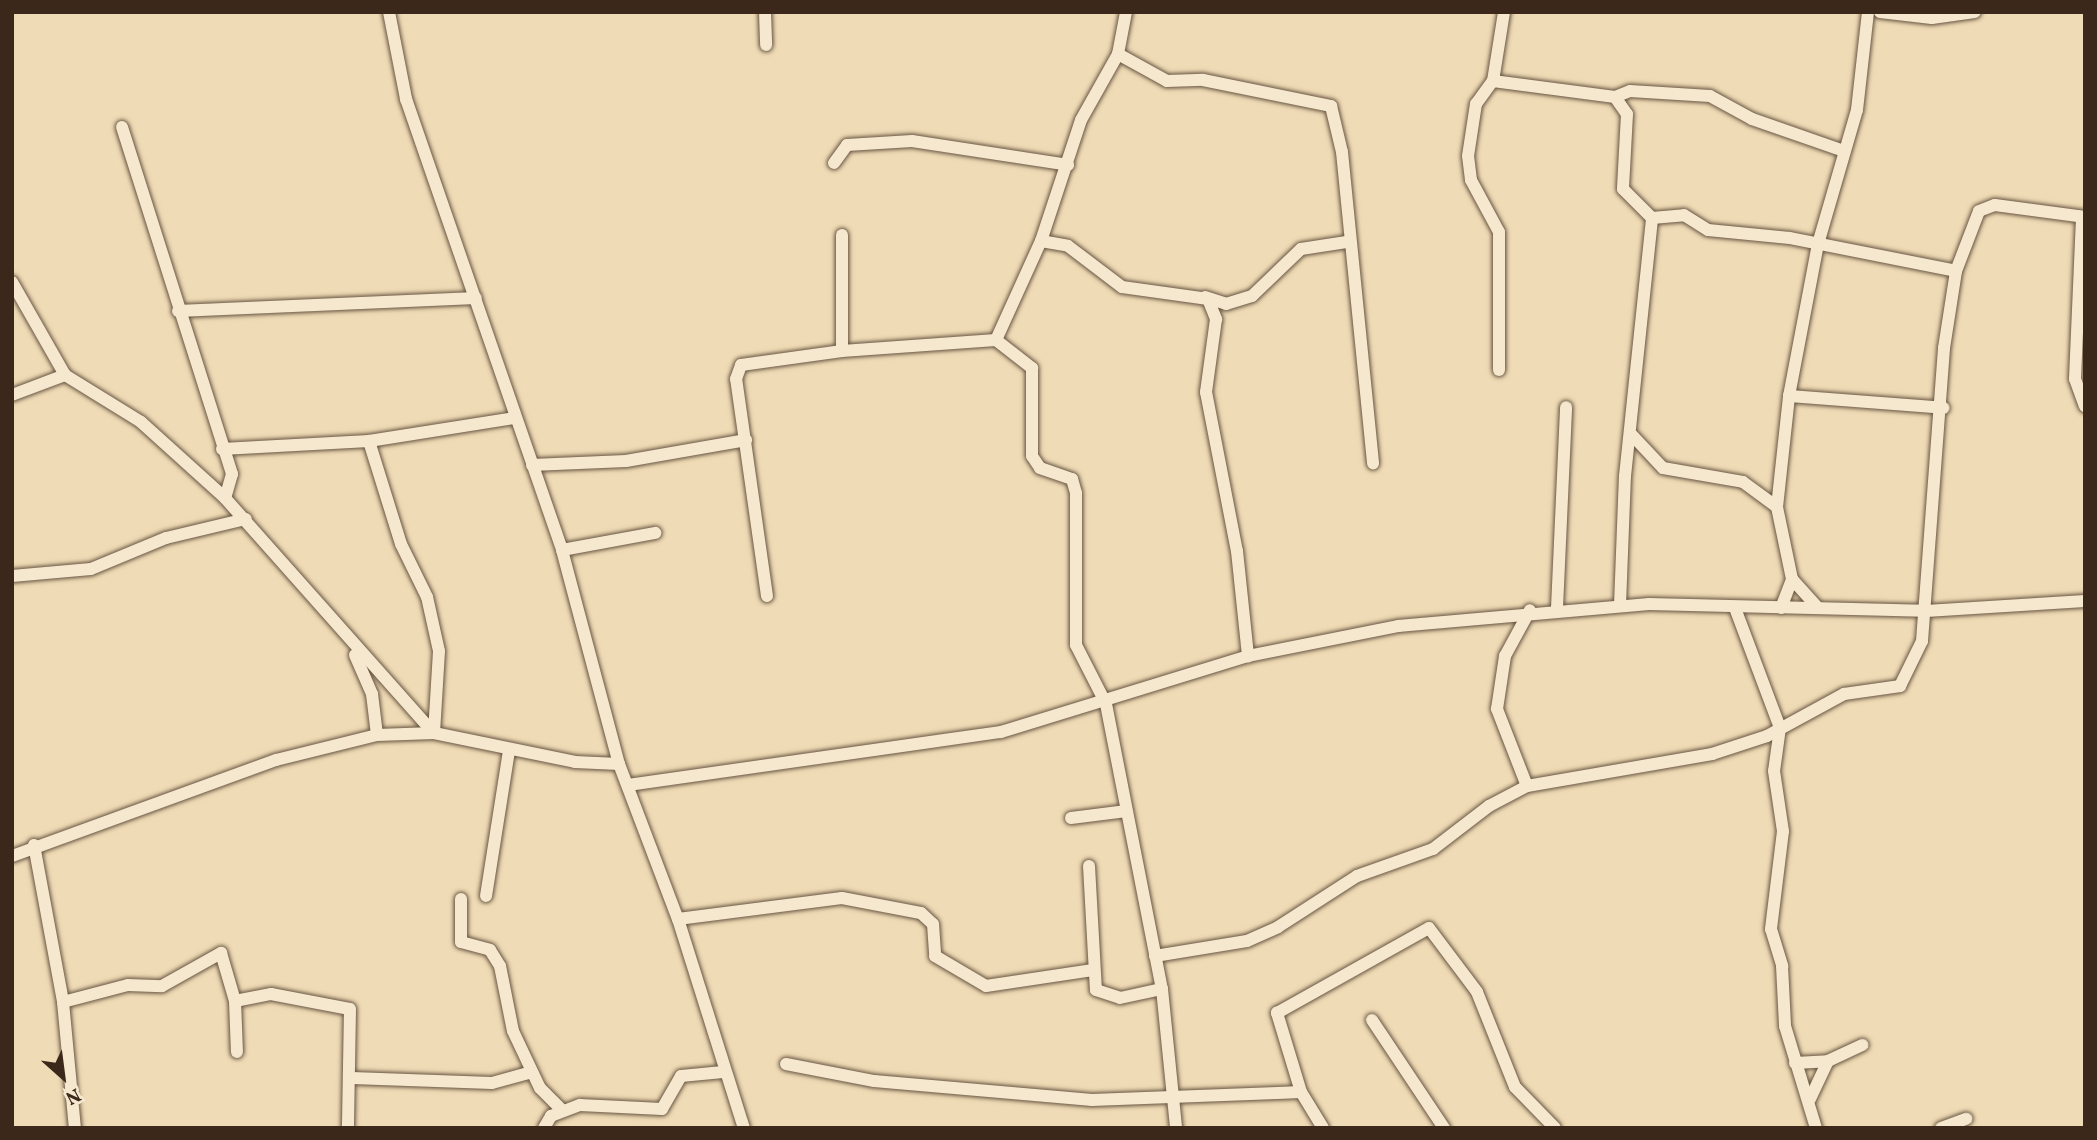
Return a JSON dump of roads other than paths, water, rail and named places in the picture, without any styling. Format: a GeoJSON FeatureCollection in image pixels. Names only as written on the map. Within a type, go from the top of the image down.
{"type":"FeatureCollection","features":[{"type":"Feature","properties":{"kind":"street"},"geometry":{"type":"LineString","coordinates":[[389,12],[406,99],[476,298],[514,418],[562,550],[620,764],[678,919],[723,1072],[744,1128]]}},
{"type":"Feature","properties":{"kind":"street"},"geometry":{"type":"LineString","coordinates":[[765,12],[766,45]]}},
{"type":"Feature","properties":{"kind":"street"},"geometry":{"type":"LineString","coordinates":[[996,340],[1041,241],[1081,120],[1118,54],[1126,12]]}},
{"type":"Feature","properties":{"kind":"street"},"geometry":{"type":"LineString","coordinates":[[1499,370],[1499,232],[1471,180],[1468,156],[1476,104],[1493,81],[1504,12]]}},
{"type":"Feature","properties":{"kind":"street"},"geometry":{"type":"LineString","coordinates":[[1817,607],[1792,579],[1777,507],[1789,396],[1818,244],[1857,110],[1868,12]]}},
{"type":"Feature","properties":{"kind":"street"},"geometry":{"type":"LineString","coordinates":[[1880,12],[1932,18],[1975,12]]}},
{"type":"Feature","properties":{"kind":"street"},"geometry":{"type":"LineString","coordinates":[[1118,54],[1167,81],[1203,80],[1331,106],[1342,152],[1346,242],[1373,463]]}},
{"type":"Feature","properties":{"kind":"street"},"geometry":{"type":"LineString","coordinates":[[1493,81],[1615,97],[1630,90],[1710,96],[1752,119],[1844,151]]}},
{"type":"Feature","properties":{"kind":"street"},"geometry":{"type":"LineString","coordinates":[[1615,97],[1627,114],[1623,189],[1652,218]]}},
{"type":"Feature","properties":{"kind":"street"},"geometry":{"type":"LineString","coordinates":[[122,127],[178,311],[232,474],[225,498]]}},
{"type":"Feature","properties":{"kind":"street"},"geometry":{"type":"LineString","coordinates":[[834,163],[847,145],[912,141],[1068,165]]}},
{"type":"Feature","properties":{"kind":"street"},"geometry":{"type":"LineString","coordinates":[[1155,956],[1247,941],[1278,927],[1357,876],[1433,849],[1489,806],[1527,786],[1712,754],[1780,728],[1844,694],[1900,686],[1915,663],[1926,611],[1944,408],[1944,348],[1956,271],[1982,207],[2084,217],[2075,379],[2085,406]]}},
{"type":"Feature","properties":{"kind":"street"},"geometry":{"type":"LineString","coordinates":[[1652,218],[1684,215],[1708,230],[1818,244],[1956,271]]}},
{"type":"Feature","properties":{"kind":"street"},"geometry":{"type":"LineString","coordinates":[[1620,605],[1652,218]]}},
{"type":"Feature","properties":{"kind":"street"},"geometry":{"type":"LineString","coordinates":[[842,235],[842,351]]}},
{"type":"Feature","properties":{"kind":"street"},"geometry":{"type":"LineString","coordinates":[[1041,241],[1068,246],[1122,287],[1195,293],[1226,304],[1252,296],[1301,249],[1346,242]]}},
{"type":"Feature","properties":{"kind":"street"},"geometry":{"type":"LineString","coordinates":[[12,282],[65,376],[141,422],[225,498],[434,733]]}},
{"type":"Feature","properties":{"kind":"street"},"geometry":{"type":"LineString","coordinates":[[1195,293],[1208,299],[1216,319],[1206,392],[1237,551],[1248,656]]}},
{"type":"Feature","properties":{"kind":"street"},"geometry":{"type":"LineString","coordinates":[[178,311],[476,298]]}},
{"type":"Feature","properties":{"kind":"street"},"geometry":{"type":"LineString","coordinates":[[767,596],[737,379],[741,365],[842,351],[996,340],[1032,368],[1032,456],[1040,468],[1072,479],[1080,519],[1076,645],[1106,704],[1162,989],[1175,1097],[1176,1128]]}},
{"type":"Feature","properties":{"kind":"street"},"geometry":{"type":"LineString","coordinates":[[12,395],[65,376]]}},
{"type":"Feature","properties":{"kind":"street"},"geometry":{"type":"LineString","coordinates":[[1789,396],[1944,408]]}},
{"type":"Feature","properties":{"kind":"street"},"geometry":{"type":"LineString","coordinates":[[1557,608],[1566,408]]}},
{"type":"Feature","properties":{"kind":"street"},"geometry":{"type":"LineString","coordinates":[[222,449],[369,441],[514,418]]}},
{"type":"Feature","properties":{"kind":"street"},"geometry":{"type":"LineString","coordinates":[[1632,435],[1663,468],[1743,482],[1777,507]]}},
{"type":"Feature","properties":{"kind":"street"},"geometry":{"type":"LineString","coordinates":[[532,465],[626,460],[746,440]]}},
{"type":"Feature","properties":{"kind":"street"},"geometry":{"type":"LineString","coordinates":[[369,441],[436,638],[434,733]]}},
{"type":"Feature","properties":{"kind":"street"},"geometry":{"type":"LineString","coordinates":[[12,576],[91,569],[166,538],[246,519]]}},
{"type":"Feature","properties":{"kind":"street"},"geometry":{"type":"LineString","coordinates":[[562,550],[655,533]]}},
{"type":"Feature","properties":{"kind":"street"},"geometry":{"type":"LineString","coordinates":[[1781,608],[1792,579]]}},
{"type":"Feature","properties":{"kind":"street"},"geometry":{"type":"LineString","coordinates":[[628,785],[1001,732],[1106,704],[1248,656],[1398,626],[1530,610],[1620,605],[1926,611],[2085,601]]}},
{"type":"Feature","properties":{"kind":"street"},"geometry":{"type":"LineString","coordinates":[[1735,608],[1780,728],[1774,771],[1783,831],[1771,929],[1795,1063],[1810,1099],[1816,1128]]}},
{"type":"Feature","properties":{"kind":"street"},"geometry":{"type":"LineString","coordinates":[[1527,786],[1497,709],[1505,656],[1530,610]]}},
{"type":"Feature","properties":{"kind":"street"},"geometry":{"type":"LineString","coordinates":[[349,640],[372,694],[377,735]]}},
{"type":"Feature","properties":{"kind":"street"},"geometry":{"type":"LineString","coordinates":[[12,856],[34,845],[276,760],[377,735],[434,733],[509,751],[620,764]]}},
{"type":"Feature","properties":{"kind":"street"},"geometry":{"type":"LineString","coordinates":[[486,896],[509,751]]}},
{"type":"Feature","properties":{"kind":"street"},"geometry":{"type":"LineString","coordinates":[[1071,818],[1127,811]]}},
{"type":"Feature","properties":{"kind":"street"},"geometry":{"type":"LineString","coordinates":[[34,845],[63,1002],[75,1128]]}},
{"type":"Feature","properties":{"kind":"street"},"geometry":{"type":"LineString","coordinates":[[1089,866],[1096,990],[1108,998],[1162,989]]}},
{"type":"Feature","properties":{"kind":"street"},"geometry":{"type":"LineString","coordinates":[[678,919],[842,898],[921,912],[933,924],[935,956],[986,986],[1093,970]]}},
{"type":"Feature","properties":{"kind":"street"},"geometry":{"type":"LineString","coordinates":[[461,899],[461,942],[490,950],[500,966],[501,991],[532,1072],[562,1110]]}},
{"type":"Feature","properties":{"kind":"street"},"geometry":{"type":"LineString","coordinates":[[1323,1128],[1301,1091],[1278,1013],[1429,928],[1477,992],[1516,1087],[1555,1128]]}},
{"type":"Feature","properties":{"kind":"street"},"geometry":{"type":"LineString","coordinates":[[63,1002],[128,985],[162,986],[221,953],[235,1001],[237,1052]]}},
{"type":"Feature","properties":{"kind":"street"},"geometry":{"type":"LineString","coordinates":[[235,1001],[271,994],[350,1009],[352,1078],[348,1128]]}},
{"type":"Feature","properties":{"kind":"street"},"geometry":{"type":"LineString","coordinates":[[1372,1020],[1444,1128]]}},
{"type":"Feature","properties":{"kind":"street"},"geometry":{"type":"LineString","coordinates":[[1795,1063],[1828,1061],[1862,1045]]}},
{"type":"Feature","properties":{"kind":"street"},"geometry":{"type":"LineString","coordinates":[[1810,1099],[1828,1061]]}},
{"type":"Feature","properties":{"kind":"street"},"geometry":{"type":"LineString","coordinates":[[786,1065],[874,1081],[1036,1096],[1175,1097],[1301,1091]]}},
{"type":"Feature","properties":{"kind":"street"},"geometry":{"type":"LineString","coordinates":[[352,1078],[492,1083],[532,1072]]}},
{"type":"Feature","properties":{"kind":"street"},"geometry":{"type":"LineString","coordinates":[[544,1128],[562,1110],[662,1109],[681,1076],[723,1072]]}},
{"type":"Feature","properties":{"kind":"street"},"geometry":{"type":"LineString","coordinates":[[1941,1128],[1966,1119]]}}]}
